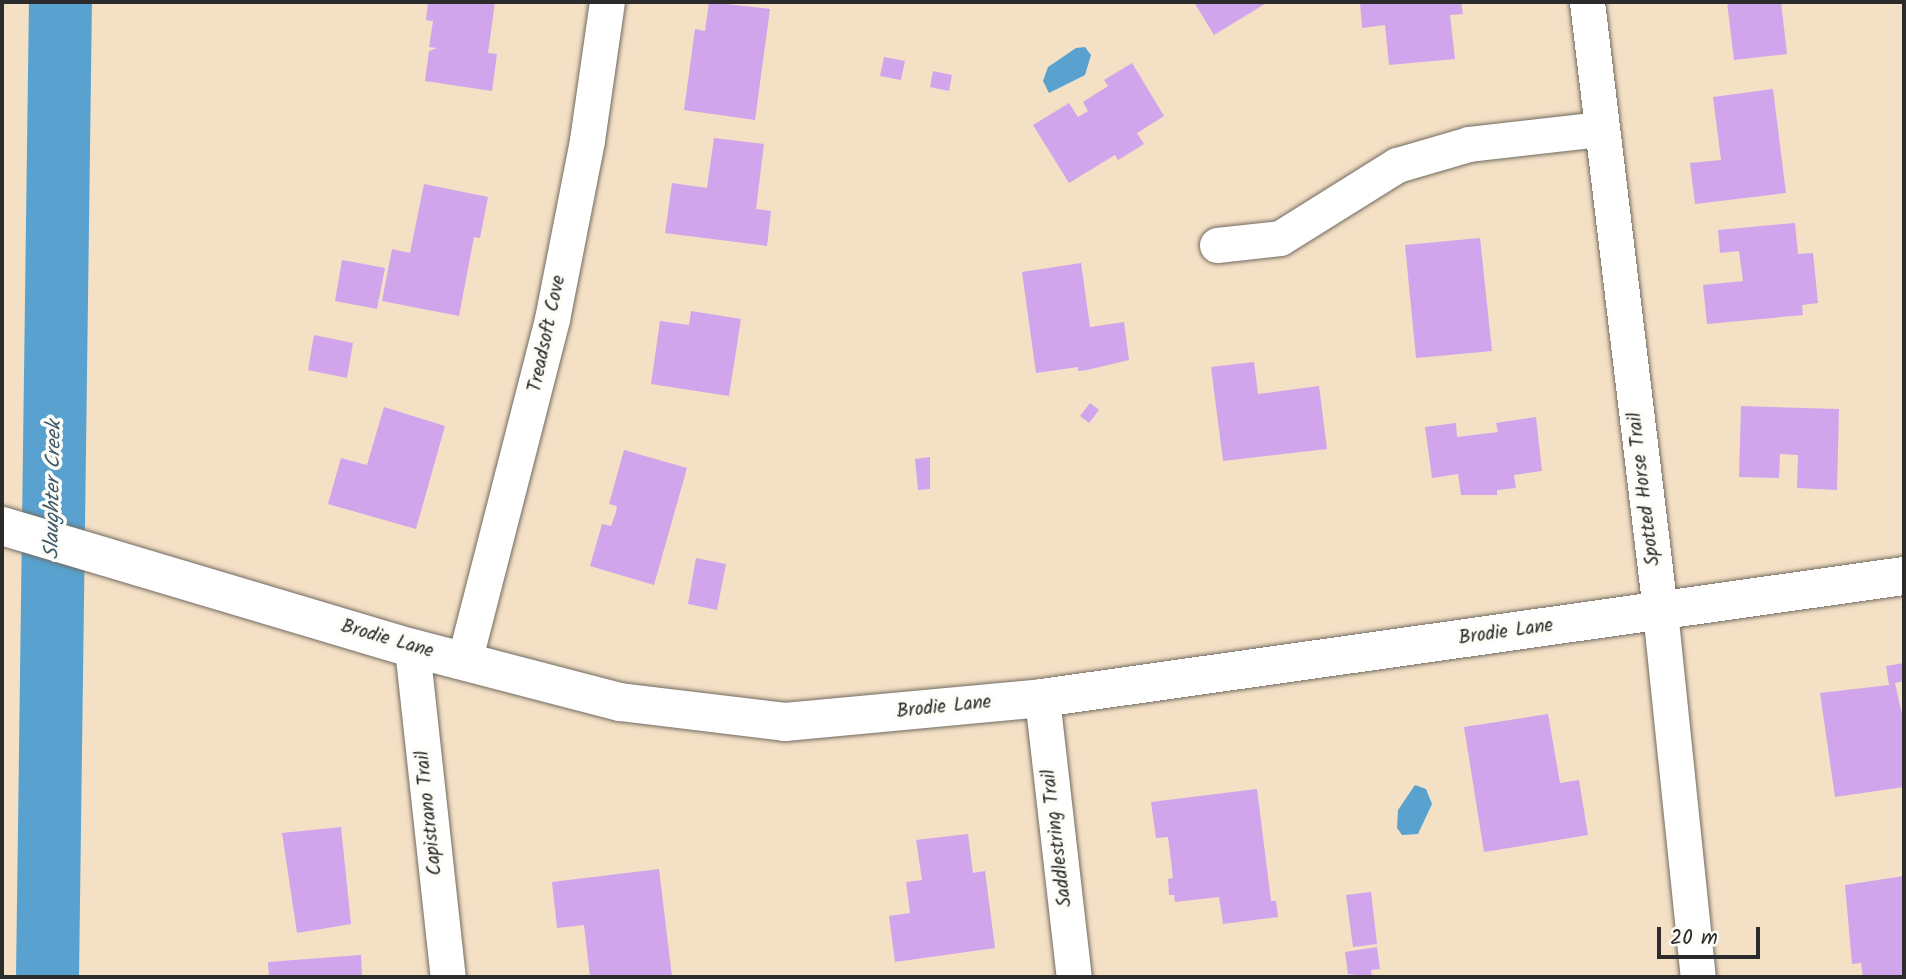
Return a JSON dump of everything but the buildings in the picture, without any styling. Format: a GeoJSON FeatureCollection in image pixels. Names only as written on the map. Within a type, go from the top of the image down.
{"type":"FeatureCollection","features":[{"type":"Feature","properties":{"kind":"main road","name":"Brodie Lane"},"geometry":{"type":"LineString","coordinates":[[2,526],[412,648],[620,702],[786,722],[1042,698],[1904,576]]}},
{"type":"Feature","properties":{"kind":"street","name":"Treadsoft Cove"},"geometry":{"type":"LineString","coordinates":[[464,662],[552,319],[587,140],[607,2]]}},
{"type":"Feature","properties":{"kind":"street","name":"Spotted Horse Trail"},"geometry":{"type":"LineString","coordinates":[[1587,2],[1660,611],[1698,977]]}},
{"type":"Feature","properties":{"kind":"street"},"geometry":{"type":"LineString","coordinates":[[1217,245],[1280,239],[1397,165],[1469,144],[1601,129]]}},
{"type":"Feature","properties":{"kind":"street","name":"Capistrano Trail"},"geometry":{"type":"LineString","coordinates":[[412,648],[448,977]]}},
{"type":"Feature","properties":{"kind":"street","name":"Saddlestring Trail"},"geometry":{"type":"LineString","coordinates":[[1042,698],[1074,977]]}},
{"type":"Feature","properties":{"kind":"water"},"geometry":{"type":"Polygon","coordinates":[[[1085,47],[1091,55],[1085,75],[1049,93],[1043,81],[1048,67],[1076,48],[1085,47]]]}},
{"type":"Feature","properties":{"kind":"water"},"geometry":{"type":"Polygon","coordinates":[[[1415,785],[1426,789],[1432,804],[1418,834],[1402,835],[1397,828],[1398,810],[1415,785]]]}},
{"type":"Feature","properties":{"kind":"waterway","name":"Slaughter Creek"},"geometry":{"type":"LineString","coordinates":[[47,977],[60,2]]}}]}
